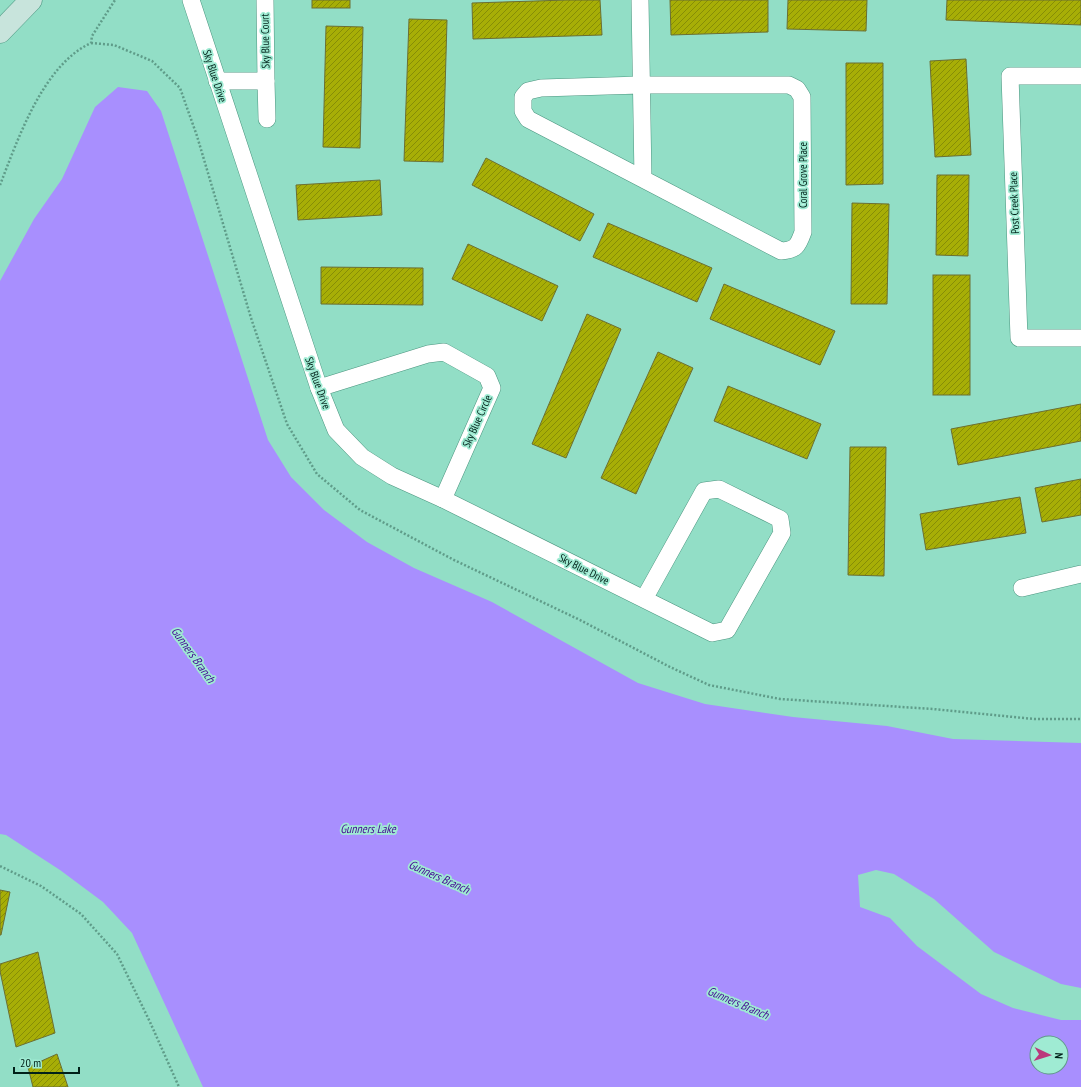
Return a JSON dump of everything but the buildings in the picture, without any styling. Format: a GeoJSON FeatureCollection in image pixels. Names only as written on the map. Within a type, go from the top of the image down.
{"type":"FeatureCollection","features":[{"type":"Feature","properties":{"kind":"street"},"geometry":{"type":"LineString","coordinates":[[0,32],[31,0]]}},
{"type":"Feature","properties":{"kind":"street","name":"Sky Blue Drive"},"geometry":{"type":"LineString","coordinates":[[191,0],[319,388],[336,430],[362,457],[392,476],[443,499],[712,633],[727,630],[782,532],[780,519],[719,489],[704,491],[644,599]]}},
{"type":"Feature","properties":{"kind":"street","name":"Sky Blue Court"},"geometry":{"type":"LineString","coordinates":[[217,81],[266,81],[265,0]]}},
{"type":"Feature","properties":{"kind":"street"},"geometry":{"type":"LineString","coordinates":[[640,0],[643,179]]}},
{"type":"Feature","properties":{"kind":"street","name":"Post Creek Place"},"geometry":{"type":"LineString","coordinates":[[1081,76],[1010,76],[1019,338],[1081,338]]}},
{"type":"Feature","properties":{"kind":"street"},"geometry":{"type":"LineString","coordinates":[[266,81],[267,119]]}},
{"type":"Feature","properties":{"kind":"street","name":"Coral Grove Place"},"geometry":{"type":"LineString","coordinates":[[789,84],[797,89],[802,96],[803,232],[799,243],[792,250],[781,251],[643,179],[528,119],[523,111],[523,96],[528,91],[541,88],[641,85],[789,84]]}},
{"type":"Feature","properties":{"kind":"street","name":"Sky Blue Circle"},"geometry":{"type":"LineString","coordinates":[[319,388],[428,354],[444,352],[487,376],[492,388],[443,499]]}},
{"type":"Feature","properties":{"kind":"street"},"geometry":{"type":"LineString","coordinates":[[1022,588],[1081,574]]}},
{"type":"Feature","properties":{"kind":"path"},"geometry":{"type":"LineString","coordinates":[[91,43],[92,36],[115,0]]}},
{"type":"Feature","properties":{"kind":"path"},"geometry":{"type":"LineString","coordinates":[[0,185],[34,106],[52,78],[68,59],[81,48],[91,43],[114,45],[152,61],[180,88],[197,136],[251,318],[287,424],[317,474],[360,510],[454,560],[580,620],[670,667],[709,685],[780,699],[933,709],[1034,718],[1081,719]]}},
{"type":"Feature","properties":{"kind":"path"},"geometry":{"type":"LineString","coordinates":[[0,866],[41,886],[81,914],[117,954],[179,1087]]}},
{"type":"Feature","properties":{"kind":"water","name":"Gunners Lake"},"geometry":{"type":"Polygon","coordinates":[[[118,87],[147,91],[161,111],[268,440],[291,477],[324,510],[367,542],[414,568],[492,602],[638,683],[705,704],[793,717],[887,726],[953,739],[1081,743],[1081,988],[1061,984],[994,952],[934,899],[894,874],[876,870],[858,875],[860,907],[890,918],[917,946],[981,994],[1013,1008],[1061,1020],[1081,1020],[1081,1087],[203,1087],[132,933],[103,902],[60,870],[6,835],[0,834],[0,281],[34,219],[62,179],[95,107],[118,87]]]}},
{"type":"Feature","properties":{"kind":"water label","name":"Gunners Branch"},"geometry":{"type":"Point","coordinates":[193,655]}},
{"type":"Feature","properties":{"kind":"water label","name":"Gunners Branch"},"geometry":{"type":"Point","coordinates":[439,877]}},
{"type":"Feature","properties":{"kind":"water label","name":"Gunners Branch"},"geometry":{"type":"Point","coordinates":[738,1003]}}]}
